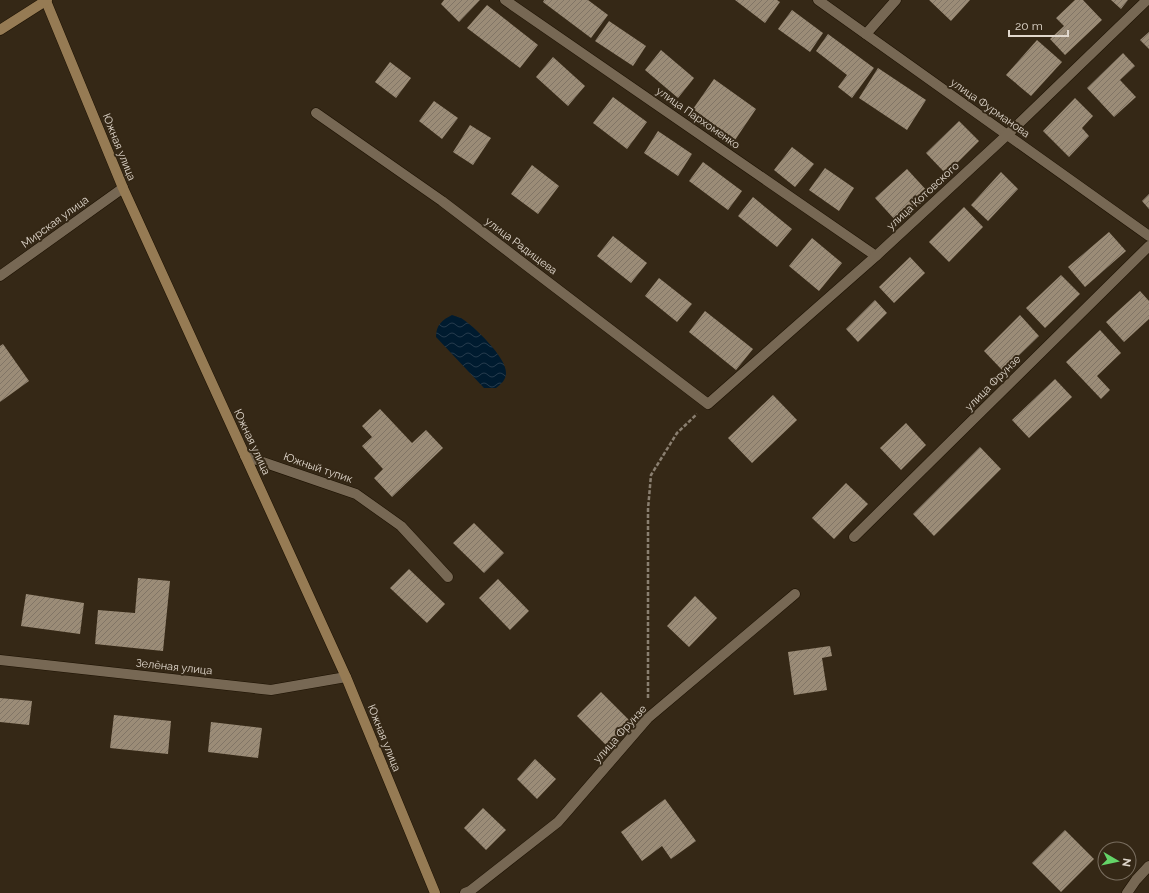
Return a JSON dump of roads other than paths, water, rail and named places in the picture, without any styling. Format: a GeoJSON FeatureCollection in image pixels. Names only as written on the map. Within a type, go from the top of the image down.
{"type":"FeatureCollection","features":[{"type":"Feature","properties":{"kind":"street"},"geometry":{"type":"LineString","coordinates":[[0,30],[47,0]]}},
{"type":"Feature","properties":{"kind":"street","name":"Южная улица"},"geometry":{"type":"LineString","coordinates":[[47,0],[123,188],[346,677],[435,893]]}},
{"type":"Feature","properties":{"kind":"street","name":"улица Пархоменко"},"geometry":{"type":"LineString","coordinates":[[505,0],[876,256]]}},
{"type":"Feature","properties":{"kind":"street","name":"улица Фурманова"},"geometry":{"type":"LineString","coordinates":[[818,0],[1149,236]]}},
{"type":"Feature","properties":{"kind":"street"},"geometry":{"type":"LineString","coordinates":[[866,34],[896,0]]}},
{"type":"Feature","properties":{"kind":"street","name":"улица Котовского"},"geometry":{"type":"LineString","coordinates":[[708,404],[876,256],[1007,135],[1147,0]]}},
{"type":"Feature","properties":{"kind":"street","name":"улица Радищева"},"geometry":{"type":"LineString","coordinates":[[316,113],[442,201],[708,404]]}},
{"type":"Feature","properties":{"kind":"street","name":"Мирская улица"},"geometry":{"type":"LineString","coordinates":[[0,276],[123,188]]}},
{"type":"Feature","properties":{"kind":"street","name":"улица Фрунзе"},"geometry":{"type":"LineString","coordinates":[[854,537],[1149,246]]}},
{"type":"Feature","properties":{"kind":"street","name":"Южный тупик"},"geometry":{"type":"LineString","coordinates":[[245,456],[356,494],[401,526],[448,577]]}},
{"type":"Feature","properties":{"kind":"street","name":"улица Фрунзе"},"geometry":{"type":"LineString","coordinates":[[465,893],[470,891],[558,822],[648,718],[795,594]]}},
{"type":"Feature","properties":{"kind":"street","name":"Зелёная улица"},"geometry":{"type":"LineString","coordinates":[[0,660],[271,690],[346,677]]}},
{"type":"Feature","properties":{"kind":"street"},"geometry":{"type":"LineString","coordinates":[[1127,893],[1136,880],[1149,866]]}},
{"type":"Feature","properties":{"kind":"water"},"geometry":{"type":"Polygon","coordinates":[[[452,315],[461,318],[474,328],[496,351],[501,359],[505,367],[506,375],[503,382],[496,388],[484,388],[436,337],[437,329],[440,323],[452,315]]]}}]}
